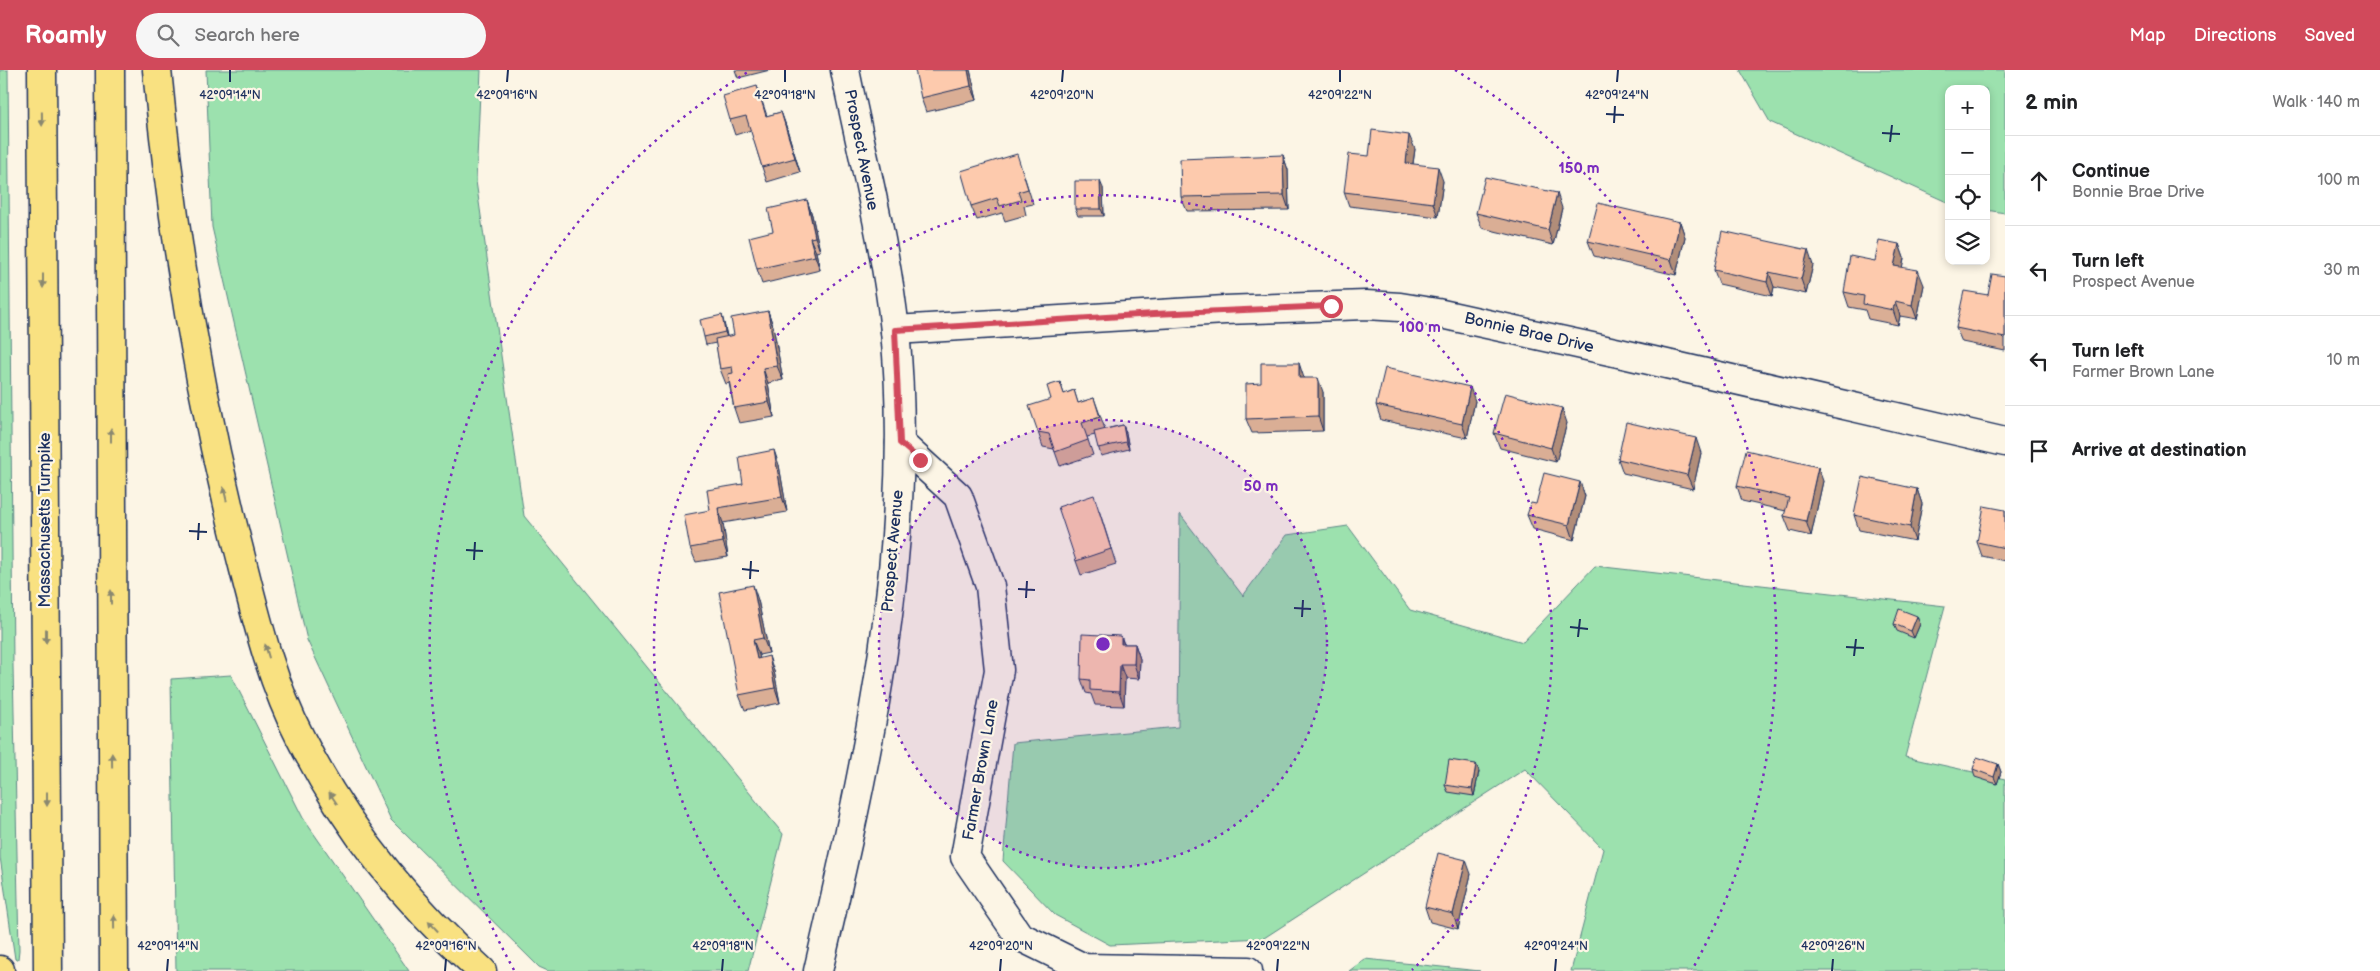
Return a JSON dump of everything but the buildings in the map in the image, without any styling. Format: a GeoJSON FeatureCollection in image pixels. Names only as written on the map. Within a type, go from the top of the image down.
{"type":"FeatureCollection","features":[{"type":"Feature","properties":{"kind":"highway","name":"Massachusetts Turnpike"},"geometry":{"type":"LineString","coordinates":[[42,70],[48,971]]}},
{"type":"Feature","properties":{"kind":"highway"},"geometry":{"type":"LineString","coordinates":[[110,70],[114,971]]}},
{"type":"Feature","properties":{"kind":"highway"},"geometry":{"type":"LineString","coordinates":[[157,70],[170,192],[196,356],[233,528],[272,669],[299,737],[328,791],[363,842],[407,898],[445,938],[482,971]]}},
{"type":"Feature","properties":{"kind":"street","name":"Prospect Avenue"},"geometry":{"type":"LineString","coordinates":[[818,971],[858,789],[882,656],[897,525],[900,443],[895,330],[887,276],[845,70]]}},
{"type":"Feature","properties":{"kind":"street","name":"Bonnie Brae Drive"},"geometry":{"type":"LineString","coordinates":[[895,330],[1225,310],[1366,305],[1400,307],[1437,312],[2005,442]]}},
{"type":"Feature","properties":{"kind":"street","name":"Farmer Brown Lane"},"geometry":{"type":"LineString","coordinates":[[900,443],[958,496],[990,586],[999,670],[965,857],[1019,936],[1084,968],[1248,971]]}},
{"type":"Feature","properties":{"kind":"green space"},"geometry":{"type":"Polygon","coordinates":[[[0,70],[8,70],[13,666],[18,959],[15,959],[0,857],[0,70]]]}},
{"type":"Feature","properties":{"kind":"green space"},"geometry":{"type":"Polygon","coordinates":[[[206,70],[481,70],[476,181],[524,516],[783,834],[748,971],[548,971],[539,967],[391,820],[307,640],[212,227],[206,70]]]}},
{"type":"Feature","properties":{"kind":"green space"},"geometry":{"type":"Polygon","coordinates":[[[1740,70],[2005,70],[2005,213],[1990,211],[1990,85],[1945,85],[1945,201],[1770,122],[1740,70]]]}},
{"type":"Feature","properties":{"kind":"green space"},"geometry":{"type":"Polygon","coordinates":[[[1180,514],[1243,596],[1287,535],[1348,526],[1410,610],[1523,642],[1595,566],[1945,606],[1905,757],[2005,779],[2005,971],[1571,971],[1603,849],[1525,769],[1264,938],[1110,945],[1055,915],[1003,861],[1013,743],[1178,727],[1180,514]]]}},
{"type":"Feature","properties":{"kind":"green space"},"geometry":{"type":"Polygon","coordinates":[[[231,675],[303,818],[409,971],[176,971],[171,679],[231,675]]]}},
{"type":"Feature","properties":{"kind":"green space"},"geometry":{"type":"Polygon","coordinates":[[[1365,959],[1480,971],[1349,971],[1365,959]]]}},
{"type":"Feature","properties":{"kind":"route"},"geometry":{"type":"LineString","coordinates":[[920,460],[900,443],[895,330],[1225,310],[1331,306]]}}]}
